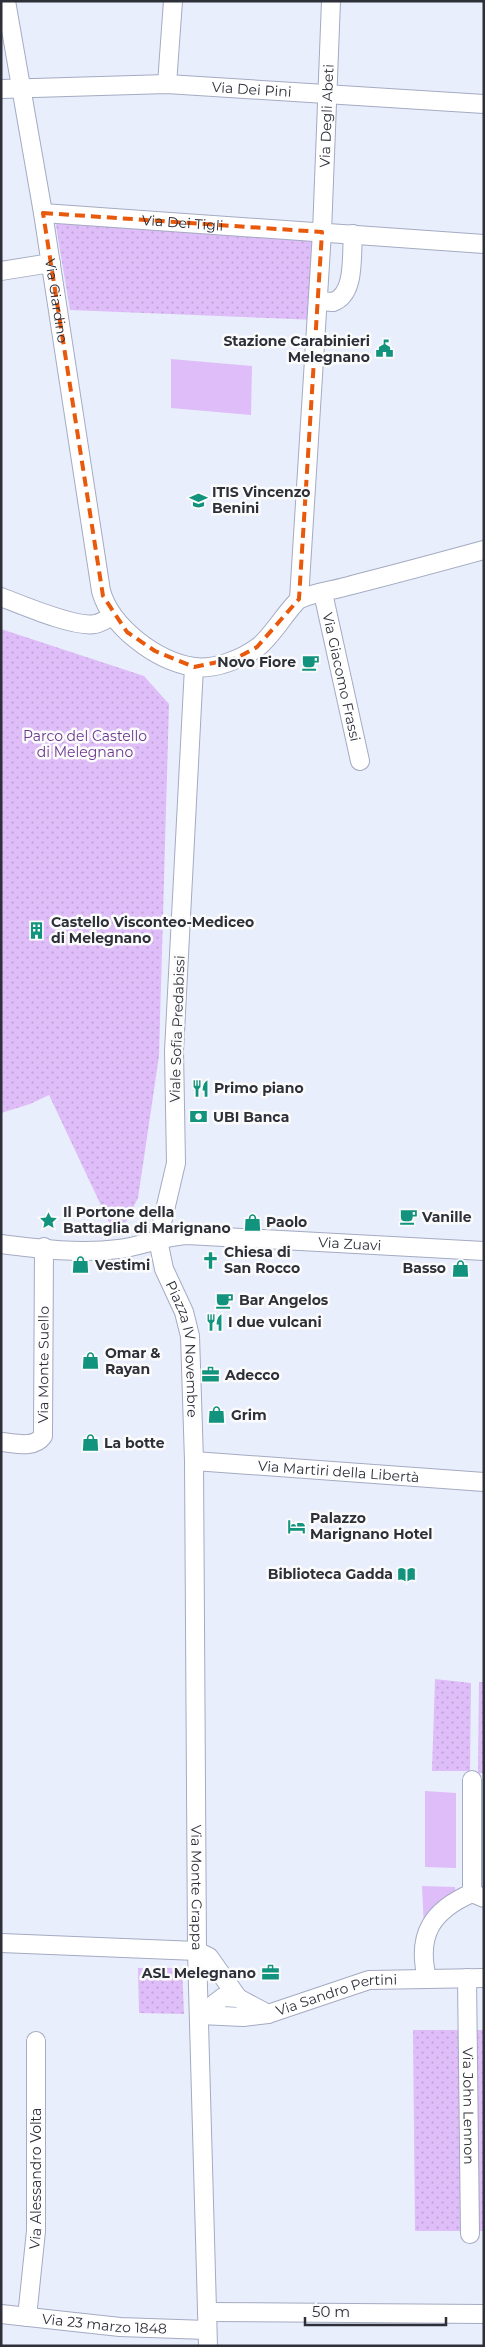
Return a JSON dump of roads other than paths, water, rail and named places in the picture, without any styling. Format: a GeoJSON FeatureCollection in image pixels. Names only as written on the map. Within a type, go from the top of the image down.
{"type":"FeatureCollection","features":[{"type":"Feature","properties":{"kind":"street","name":"Via Giardino"},"geometry":{"type":"LineString","coordinates":[[6,1],[43,213],[101,591],[108,608]]}},
{"type":"Feature","properties":{"kind":"street"},"geometry":{"type":"LineString","coordinates":[[167,84],[174,1]]}},
{"type":"Feature","properties":{"kind":"street","name":"Via Degli Abeti"},"geometry":{"type":"LineString","coordinates":[[299,600],[322,232],[331,1]]}},
{"type":"Feature","properties":{"kind":"street","name":"Via Dei Pini"},"geometry":{"type":"LineString","coordinates":[[1,89],[167,84],[484,104]]}},
{"type":"Feature","properties":{"kind":"street","name":"Via Dei Tigli"},"geometry":{"type":"LineString","coordinates":[[43,213],[353,234]]}},
{"type":"Feature","properties":{"kind":"street"},"geometry":{"type":"LineString","coordinates":[[318,301],[333,302],[345,292],[348,284],[353,234],[484,244]]}},
{"type":"Feature","properties":{"kind":"street"},"geometry":{"type":"LineString","coordinates":[[1,271],[51,264]]}},
{"type":"Feature","properties":{"kind":"street","name":"Via Giacomo Frassi"},"geometry":{"type":"LineString","coordinates":[[299,600],[484,550]]}},
{"type":"Feature","properties":{"kind":"street","name":"Via Giacomo Frassi"},"geometry":{"type":"LineString","coordinates":[[323,593],[360,761]]}},
{"type":"Feature","properties":{"kind":"street"},"geometry":{"type":"LineString","coordinates":[[1,597],[56,617],[86,624],[96,624],[108,608],[127,632],[142,643],[166,657],[194,667],[213,665],[237,658],[257,647],[274,631],[299,600]]}},
{"type":"Feature","properties":{"kind":"street","name":"Viale Sofia Predabissi"},"geometry":{"type":"LineString","coordinates":[[158,1240],[176,1163],[174,1051],[194,667]]}},
{"type":"Feature","properties":{"kind":"street","name":"Via Zuavi"},"geometry":{"type":"LineString","coordinates":[[1,1244],[78,1252],[100,1251],[130,1248],[178,1236],[196,1235],[484,1251]]}},
{"type":"Feature","properties":{"kind":"street","name":"Piazza IV Novembre"},"geometry":{"type":"LineString","coordinates":[[158,1240],[164,1269],[184,1312],[189,1329],[194,1461]]}},
{"type":"Feature","properties":{"kind":"street","name":"Via Monte Suello"},"geometry":{"type":"LineString","coordinates":[[1,1442],[30,1444],[40,1440],[43,1436],[44,1247]]}},
{"type":"Feature","properties":{"kind":"street","name":"Via Martiri della Libertà"},"geometry":{"type":"LineString","coordinates":[[194,1461],[484,1482]]}},
{"type":"Feature","properties":{"kind":"street","name":"Via Monte Grappa"},"geometry":{"type":"LineString","coordinates":[[194,1461],[197,1951],[207,2329]]}},
{"type":"Feature","properties":{"kind":"street"},"geometry":{"type":"LineString","coordinates":[[426,1978],[424,1967],[426,1940],[432,1922],[446,1907],[478,1895],[472,1780]]}},
{"type":"Feature","properties":{"kind":"street"},"geometry":{"type":"LineString","coordinates":[[1,1943],[197,1951],[209,1957],[238,1998]]}},
{"type":"Feature","properties":{"kind":"street","name":"Via Sandro Pertini"},"geometry":{"type":"LineString","coordinates":[[238,1998],[268,2014],[370,1980],[476,1978]]}},
{"type":"Feature","properties":{"kind":"street","name":"Via John Lennon"},"geometry":{"type":"LineString","coordinates":[[470,2234],[476,1978]]}},
{"type":"Feature","properties":{"kind":"street"},"geometry":{"type":"LineString","coordinates":[[200,2015],[223,1997],[238,1998]]}},
{"type":"Feature","properties":{"kind":"street"},"geometry":{"type":"LineString","coordinates":[[200,2015],[243,2017],[268,2014]]}},
{"type":"Feature","properties":{"kind":"street","name":"Via Alessandro Volta"},"geometry":{"type":"LineString","coordinates":[[27,2317],[36,2231],[36,2041]]}},
{"type":"Feature","properties":{"kind":"street","name":"Via 23 marzo 1848"},"geometry":{"type":"LineString","coordinates":[[1,2314],[120,2326],[207,2329],[484,2314]]}},
{"type":"Feature","properties":{"kind":"place","name":"Stazione Carabinieri Melegnano"},"geometry":{"type":"Point","coordinates":[384,349]}},
{"type":"Feature","properties":{"kind":"place","name":"ITIS Vincenzo Benini"},"geometry":{"type":"Point","coordinates":[198,500]}},
{"type":"Feature","properties":{"kind":"place","name":"Novo Fiore"},"geometry":{"type":"Point","coordinates":[310,662]}},
{"type":"Feature","properties":{"kind":"place","name":"Castello Visconteo-Mediceo di Melegnano"},"geometry":{"type":"Point","coordinates":[37,930]}},
{"type":"Feature","properties":{"kind":"place","name":"Primo piano"},"geometry":{"type":"Point","coordinates":[200,1088]}},
{"type":"Feature","properties":{"kind":"place","name":"UBI Banca"},"geometry":{"type":"Point","coordinates":[199,1117]}},
{"type":"Feature","properties":{"kind":"place","name":"Vanille"},"geometry":{"type":"Point","coordinates":[408,1217]}},
{"type":"Feature","properties":{"kind":"place","name":"Il Portone della Battaglia di Marignano"},"geometry":{"type":"Point","coordinates":[49,1220]}},
{"type":"Feature","properties":{"kind":"place","name":"Paolo"},"geometry":{"type":"Point","coordinates":[252,1222]}},
{"type":"Feature","properties":{"kind":"place","name":"Chiesa di San Rocco"},"geometry":{"type":"Point","coordinates":[210,1260]}},
{"type":"Feature","properties":{"kind":"place","name":"Vestimi"},"geometry":{"type":"Point","coordinates":[81,1265]}},
{"type":"Feature","properties":{"kind":"place","name":"Basso"},"geometry":{"type":"Point","coordinates":[460,1268]}},
{"type":"Feature","properties":{"kind":"place","name":"Bar Angelos"},"geometry":{"type":"Point","coordinates":[225,1300]}},
{"type":"Feature","properties":{"kind":"place","name":"I due vulcani"},"geometry":{"type":"Point","coordinates":[214,1322]}},
{"type":"Feature","properties":{"kind":"place","name":"Omar & Rayan"},"geometry":{"type":"Point","coordinates":[91,1361]}},
{"type":"Feature","properties":{"kind":"place","name":"Adecco"},"geometry":{"type":"Point","coordinates":[211,1375]}},
{"type":"Feature","properties":{"kind":"place","name":"Grim"},"geometry":{"type":"Point","coordinates":[217,1415]}},
{"type":"Feature","properties":{"kind":"place","name":"La botte"},"geometry":{"type":"Point","coordinates":[90,1443]}},
{"type":"Feature","properties":{"kind":"place","name":"Palazzo Marignano Hotel"},"geometry":{"type":"Point","coordinates":[296,1526]}},
{"type":"Feature","properties":{"kind":"place","name":"Biblioteca Gadda"},"geometry":{"type":"Point","coordinates":[407,1574]}},
{"type":"Feature","properties":{"kind":"place","name":"ASL Melegnano"},"geometry":{"type":"Point","coordinates":[270,1973]}},
{"type":"Feature","properties":{"kind":"park label","name":"Parco del Castello di Melegnano"},"geometry":{"type":"Point","coordinates":[85,744]}}]}
